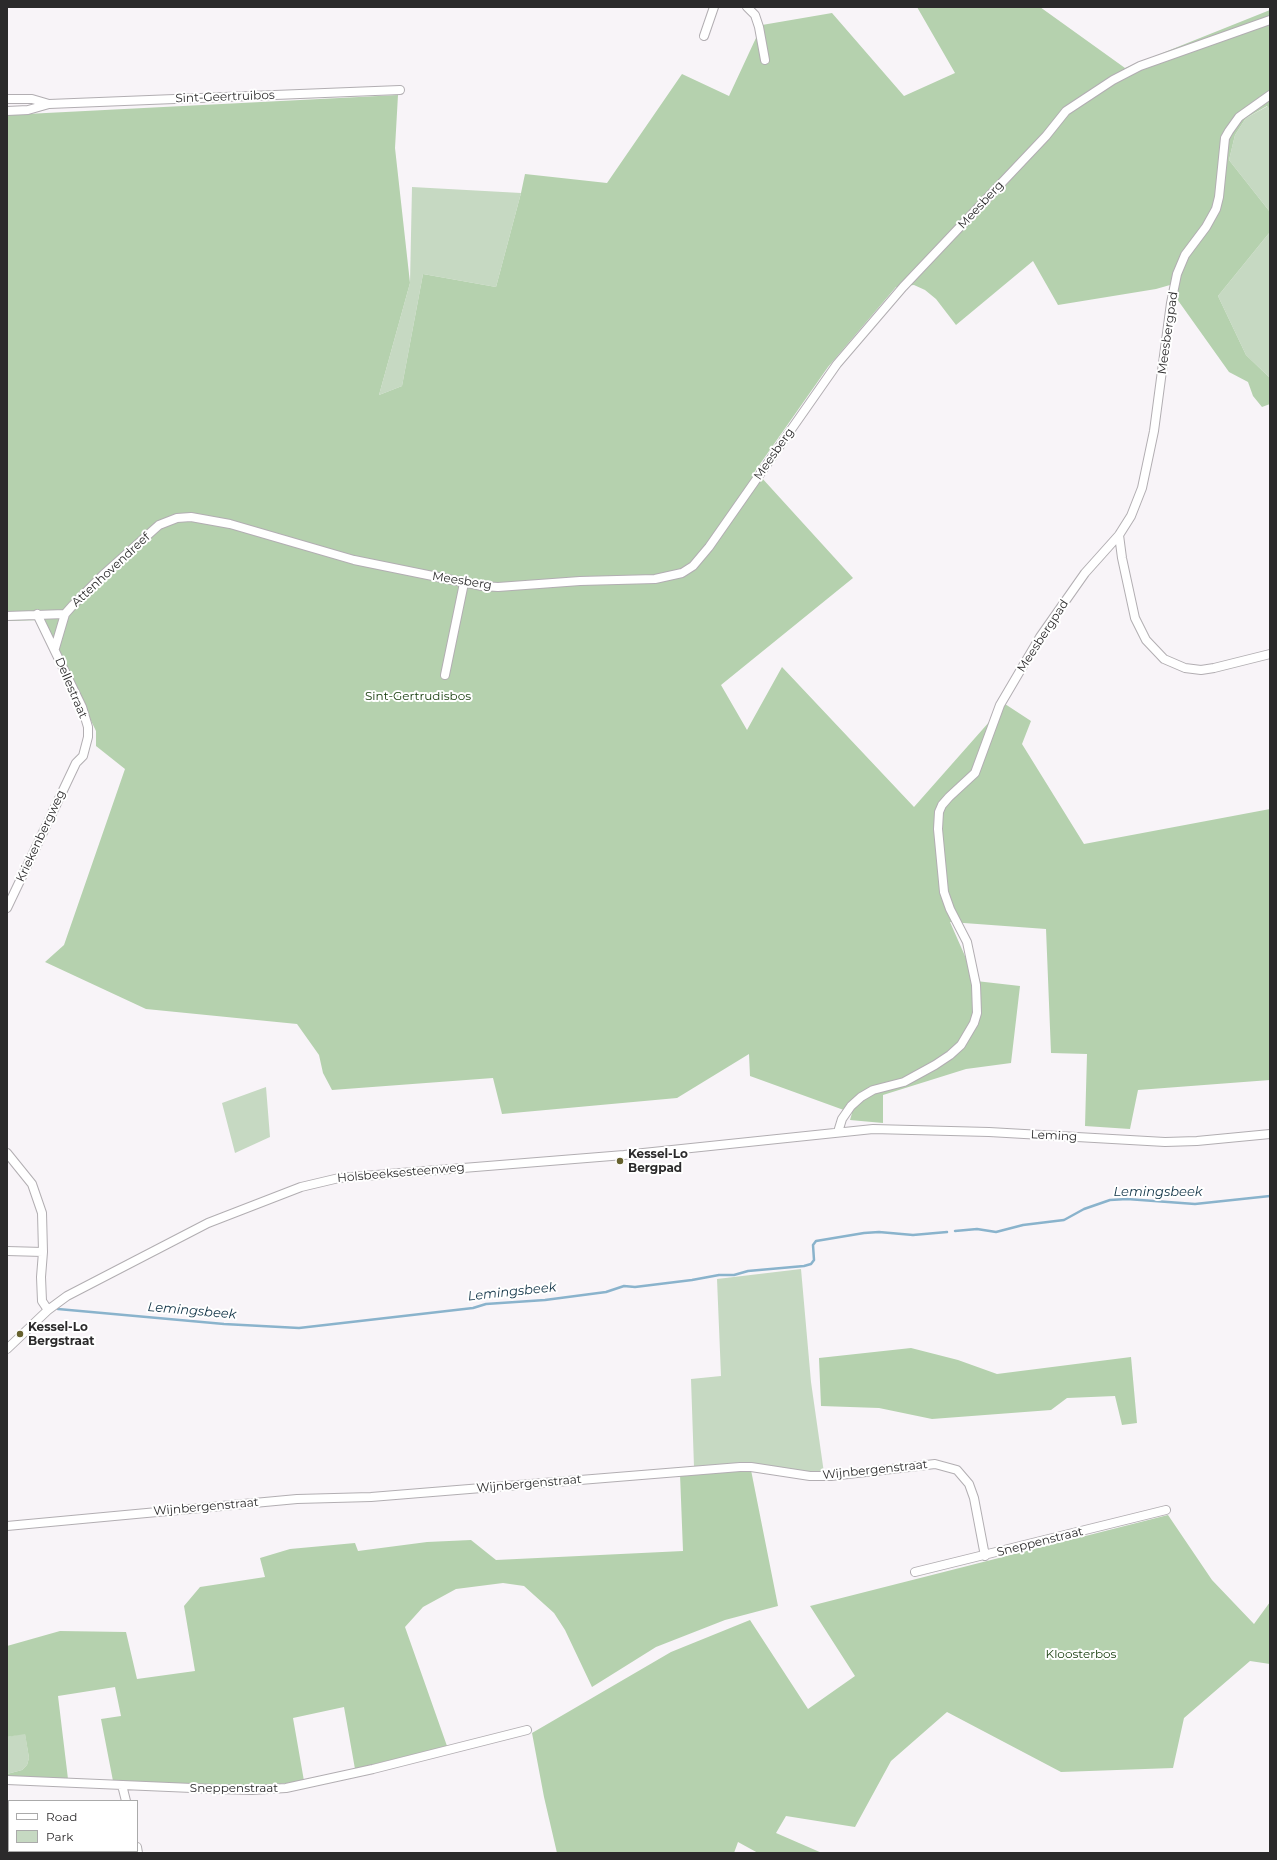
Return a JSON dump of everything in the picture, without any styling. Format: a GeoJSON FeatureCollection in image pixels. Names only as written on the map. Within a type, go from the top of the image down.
{"type":"FeatureCollection","features":[{"type":"Feature","properties":{"kind":"street"},"geometry":{"type":"LineString","coordinates":[[704,36],[714,7]]}},
{"type":"Feature","properties":{"kind":"street"},"geometry":{"type":"LineString","coordinates":[[747,7],[755,15],[759,27],[765,60]]}},
{"type":"Feature","properties":{"kind":"street","name":"Meesberg"},"geometry":{"type":"LineString","coordinates":[[167,521],[176,518],[191,517],[219,522],[354,560],[464,583],[498,587],[580,581],[655,579],[682,573],[693,566],[709,547],[837,364],[903,287],[1046,136],[1066,111],[1113,80],[1140,66],[1270,20]]}},
{"type":"Feature","properties":{"kind":"street","name":"Sint-Geertruibos"},"geometry":{"type":"LineString","coordinates":[[7,111],[28,110],[49,104],[400,90]]}},
{"type":"Feature","properties":{"kind":"street","name":"Meesbergpad"},"geometry":{"type":"LineString","coordinates":[[838,1132],[842,1119],[851,1106],[862,1096],[873,1090],[904,1082],[935,1065],[950,1055],[961,1044],[974,1023],[977,1013],[977,996],[967,942],[950,910],[944,892],[938,829],[939,812],[942,805],[975,773],[1000,705],[1045,630],[1085,573],[1119,535],[1131,516],[1142,488],[1148,460],[1155,423],[1171,303],[1177,274],[1185,255],[1206,227],[1216,209],[1219,197],[1225,138],[1228,131],[1239,117],[1270,95]]}},
{"type":"Feature","properties":{"kind":"street","name":"Sint-Geertruibos"},"geometry":{"type":"LineString","coordinates":[[7,99],[32,99],[49,104]]}},
{"type":"Feature","properties":{"kind":"street","name":"Attenhovendreef"},"geometry":{"type":"LineString","coordinates":[[55,648],[65,614],[103,575],[159,525],[167,521]]}},
{"type":"Feature","properties":{"kind":"street"},"geometry":{"type":"LineString","coordinates":[[1119,535],[1122,558],[1135,618],[1146,640],[1164,660],[1184,668],[1201,670],[1270,654]]}},
{"type":"Feature","properties":{"kind":"street"},"geometry":{"type":"LineString","coordinates":[[445,675],[464,583]]}},
{"type":"Feature","properties":{"kind":"street","name":"Dellestraat"},"geometry":{"type":"LineString","coordinates":[[37,614],[55,648],[66,677],[82,707],[88,727],[87,746],[83,756],[76,763]]}},
{"type":"Feature","properties":{"kind":"street"},"geometry":{"type":"LineString","coordinates":[[7,616],[65,614]]}},
{"type":"Feature","properties":{"kind":"street","name":"Kriekenbergweg"},"geometry":{"type":"LineString","coordinates":[[7,908],[76,763]]}},
{"type":"Feature","properties":{"kind":"street","name":"Leming"},"geometry":{"type":"LineString","coordinates":[[838,1132],[873,1129],[981,1132],[1165,1142],[1197,1141],[1270,1134]]}},
{"type":"Feature","properties":{"kind":"street","name":"Holsbeeksesteenweg"},"geometry":{"type":"LineString","coordinates":[[7,1348],[48,1310],[67,1296],[208,1223],[320,1181],[340,1178],[624,1155],[838,1132]]}},
{"type":"Feature","properties":{"kind":"street"},"geometry":{"type":"LineString","coordinates":[[7,1154],[32,1184],[42,1213],[42,1301],[48,1310]]}},
{"type":"Feature","properties":{"kind":"street"},"geometry":{"type":"LineString","coordinates":[[7,1251],[43,1252]]}},
{"type":"Feature","properties":{"kind":"street","name":"Wijnbergenstraat"},"geometry":{"type":"LineString","coordinates":[[7,1526],[297,1499],[371,1497],[740,1467],[751,1467],[810,1476],[831,1476],[935,1464],[957,1470],[964,1475],[969,1484],[974,1498],[985,1556]]}},
{"type":"Feature","properties":{"kind":"street","name":"Sneppenstraat"},"geometry":{"type":"LineString","coordinates":[[915,1572],[985,1556],[1166,1510]]}},
{"type":"Feature","properties":{"kind":"street","name":"Sneppenstraat"},"geometry":{"type":"LineString","coordinates":[[7,1780],[245,1790],[286,1788],[373,1769],[527,1730]]}},
{"type":"Feature","properties":{"kind":"street"},"geometry":{"type":"LineString","coordinates":[[122,1785],[126,1800]]}},
{"type":"Feature","properties":{"kind":"green space","name":"Sint-Gertrudisbos"},"geometry":{"type":"Polygon","coordinates":[[[917,7],[1040,7],[1125,68],[1270,10],[1270,109],[1267,106],[1246,118],[1235,135],[1229,160],[1270,212],[1270,232],[1218,296],[1246,355],[1270,378],[1270,404],[1262,407],[1253,396],[1248,382],[1229,372],[1177,299],[1170,285],[1156,289],[1058,305],[1033,261],[956,325],[936,299],[925,290],[914,285],[896,287],[828,367],[753,474],[761,477],[853,578],[721,685],[747,730],[782,667],[914,807],[1005,704],[1031,721],[1022,744],[1084,844],[1270,809],[1270,1080],[1138,1090],[1130,1129],[1085,1126],[1087,1054],[1051,1053],[1046,929],[950,922],[976,981],[1020,986],[1011,1063],[966,1069],[883,1095],[883,1123],[850,1120],[852,1113],[750,1076],[749,1054],[677,1098],[502,1114],[493,1078],[332,1090],[323,1073],[319,1055],[297,1024],[146,1009],[45,962],[64,945],[125,769],[96,746],[96,731],[42,620],[7,621],[7,115],[398,95],[395,148],[410,283],[379,395],[402,386],[423,274],[496,287],[525,174],[607,183],[682,74],[729,96],[762,25],[832,13],[904,96],[955,73],[917,7]]]}},
{"type":"Feature","properties":{"kind":"green space"},"geometry":{"type":"Polygon","coordinates":[[[1268,106],[1270,109],[1270,212],[1229,160],[1235,135],[1246,118],[1268,106]]]}},
{"type":"Feature","properties":{"kind":"green space"},"geometry":{"type":"Polygon","coordinates":[[[412,187],[521,193],[496,287],[423,274],[402,386],[379,395],[410,283],[412,187]]]}},
{"type":"Feature","properties":{"kind":"green space"},"geometry":{"type":"Polygon","coordinates":[[[1270,232],[1270,378],[1246,355],[1218,296],[1270,232]]]}},
{"type":"Feature","properties":{"kind":"green space"},"geometry":{"type":"Polygon","coordinates":[[[266,1087],[270,1137],[235,1153],[222,1103],[266,1087]]]}},
{"type":"Feature","properties":{"kind":"green space"},"geometry":{"type":"Polygon","coordinates":[[[801,1269],[811,1382],[824,1473],[814,1473],[746,1462],[694,1467],[691,1379],[721,1376],[717,1279],[801,1269]]]}},
{"type":"Feature","properties":{"kind":"green space"},"geometry":{"type":"Polygon","coordinates":[[[911,1348],[958,1360],[997,1374],[1131,1357],[1137,1423],[1122,1425],[1115,1396],[1067,1398],[1051,1410],[932,1419],[879,1408],[821,1406],[819,1358],[911,1348]]]}},
{"type":"Feature","properties":{"kind":"green space"},"geometry":{"type":"Polygon","coordinates":[[[751,1470],[778,1606],[725,1620],[656,1647],[592,1687],[565,1630],[554,1613],[524,1586],[503,1583],[456,1589],[423,1607],[405,1627],[447,1746],[355,1769],[344,1707],[293,1718],[304,1781],[263,1786],[113,1781],[101,1719],[121,1716],[115,1687],[58,1696],[68,1779],[7,1777],[7,1774],[22,1770],[27,1765],[29,1758],[25,1734],[7,1737],[7,1646],[60,1631],[126,1632],[137,1679],[195,1671],[184,1606],[200,1587],[265,1577],[260,1558],[290,1549],[355,1543],[358,1551],[427,1542],[471,1540],[496,1560],[683,1551],[680,1474],[751,1470]]]}},
{"type":"Feature","properties":{"kind":"green space","name":"Kloosterbos"},"geometry":{"type":"Polygon","coordinates":[[[1168,1515],[1212,1580],[1254,1624],[1270,1602],[1270,1664],[1250,1661],[1184,1718],[1173,1768],[1061,1772],[947,1712],[891,1761],[855,1827],[786,1816],[776,1833],[822,1853],[758,1853],[738,1842],[734,1853],[557,1853],[544,1797],[532,1733],[671,1652],[750,1620],[808,1709],[855,1676],[810,1606],[1168,1515]]]}},
{"type":"Feature","properties":{"kind":"green space"},"geometry":{"type":"Polygon","coordinates":[[[25,1733],[29,1758],[27,1765],[22,1770],[7,1774],[7,1737],[25,1733]]]}},
{"type":"Feature","properties":{"kind":"waterway","name":"Lemingsbeek"},"geometry":{"type":"LineString","coordinates":[[955,1231],[977,1229],[996,1232],[1023,1225],[1064,1220],[1084,1209],[1110,1200],[1127,1199],[1195,1204],[1270,1196]]}},
{"type":"Feature","properties":{"kind":"waterway","name":"Lemingsbeek"},"geometry":{"type":"LineString","coordinates":[[58,1309],[224,1324],[299,1328],[473,1308],[486,1304],[545,1300],[606,1292],[624,1286],[635,1287],[719,1275],[734,1275],[748,1271],[804,1266],[811,1264],[814,1260],[813,1245],[816,1241],[864,1233],[879,1232],[913,1235],[947,1232]]}},
{"type":"Feature","properties":{"kind":"place","name":"Kessel-Lo Bergpad"},"geometry":{"type":"Point","coordinates":[620,1161]}},
{"type":"Feature","properties":{"kind":"place","name":"Kessel-Lo Bergstraat"},"geometry":{"type":"Point","coordinates":[20,1334]}}]}
